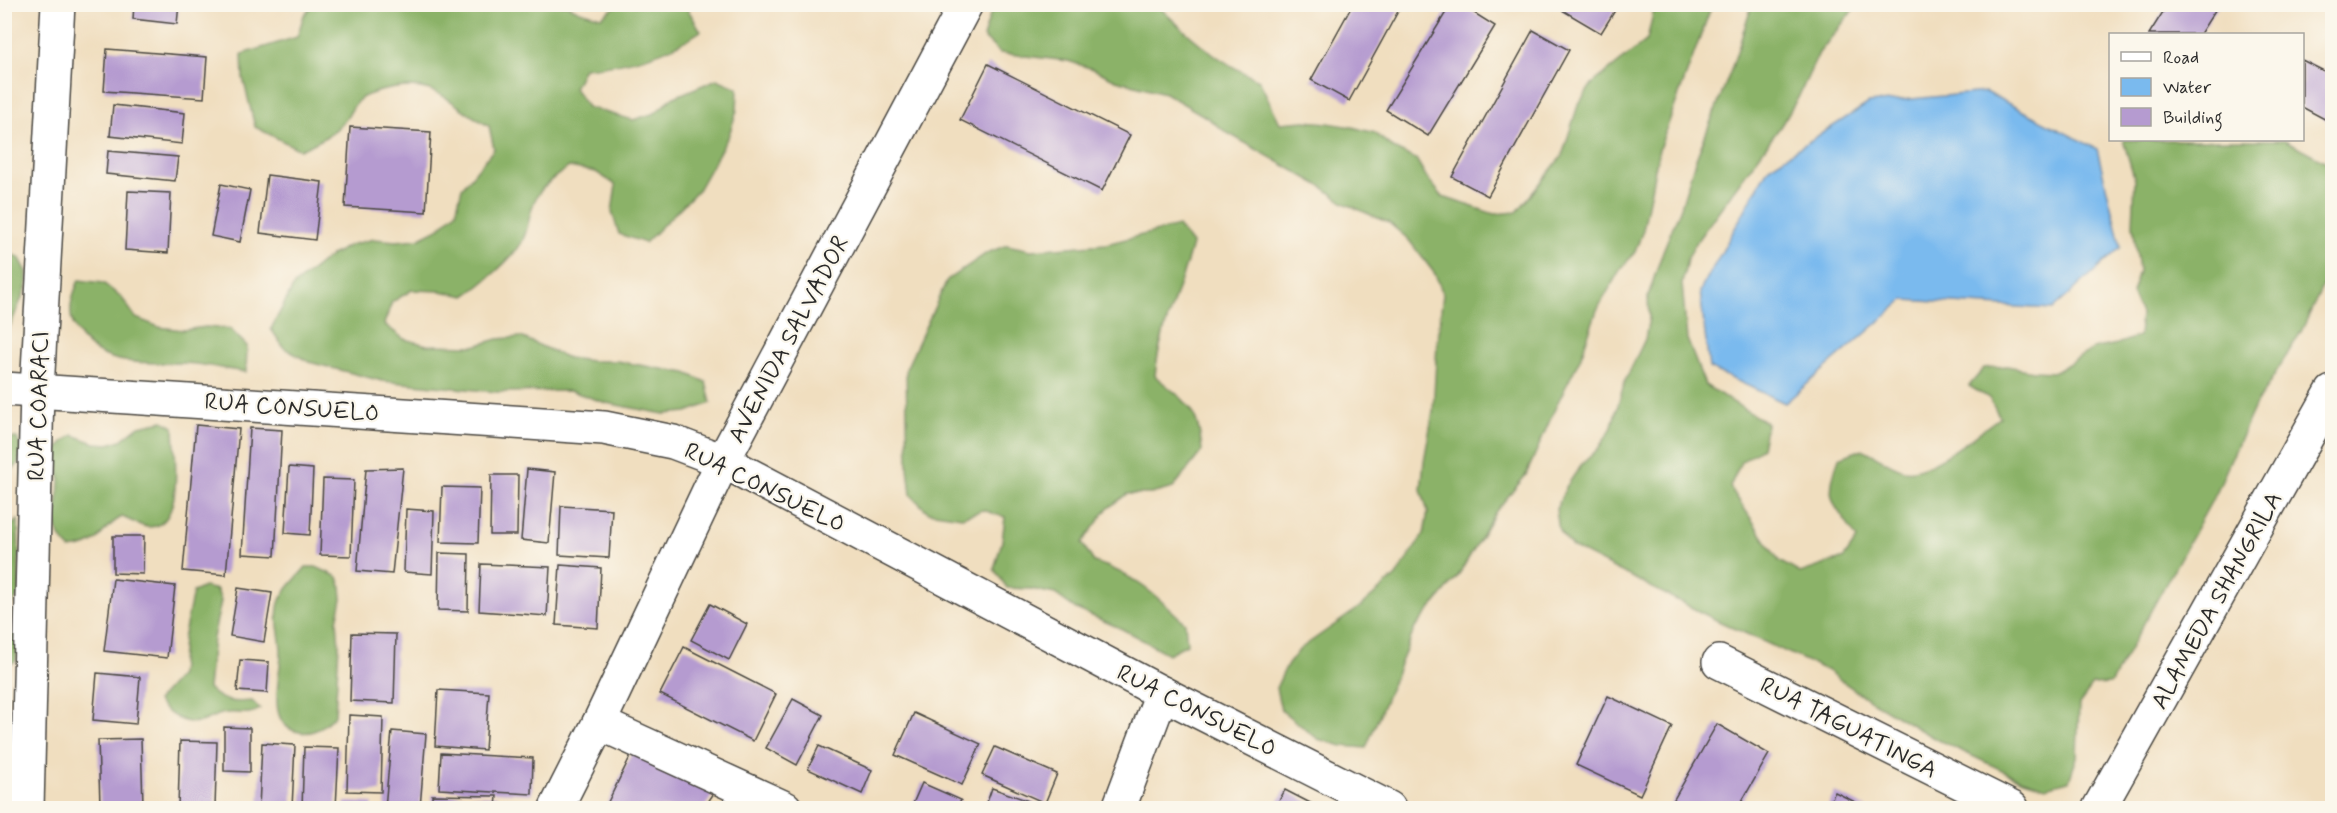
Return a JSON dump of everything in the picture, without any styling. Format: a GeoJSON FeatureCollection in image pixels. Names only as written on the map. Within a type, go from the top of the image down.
{"type":"FeatureCollection","features":[{"type":"Feature","properties":{"kind":"street","name":"RUA COARACI"},"geometry":{"type":"LineString","coordinates":[[27,808],[37,390],[58,4]]}},
{"type":"Feature","properties":{"kind":"street","name":"AVENIDA SALVADOR"},"geometry":{"type":"LineString","coordinates":[[556,808],[599,723],[723,461],[966,4]]}},
{"type":"Feature","properties":{"kind":"street","name":"RUA CONSUELO"},"geometry":{"type":"LineString","coordinates":[[4,388],[604,428],[673,442],[723,461],[1162,693],[1389,808]]}},
{"type":"Feature","properties":{"kind":"street","name":"ALAMEDA SHANGRILA"},"geometry":{"type":"LineString","coordinates":[[2099,808],[2332,392]]}},
{"type":"Feature","properties":{"kind":"street","name":"RUA TAGUATINGA"},"geometry":{"type":"LineString","coordinates":[[1719,662],[2012,808]]}},
{"type":"Feature","properties":{"kind":"street"},"geometry":{"type":"LineString","coordinates":[[1119,808],[1162,693]]}},
{"type":"Feature","properties":{"kind":"street"},"geometry":{"type":"LineString","coordinates":[[599,723],[784,808]]}},
{"type":"Feature","properties":{"kind":"green space"},"geometry":{"type":"Polygon","coordinates":[[[313,5],[567,5],[601,17],[618,5],[685,5],[701,31],[674,46],[645,57],[584,68],[574,88],[587,107],[633,120],[655,113],[672,98],[717,79],[738,88],[737,110],[729,135],[698,190],[645,243],[619,234],[612,212],[616,185],[596,172],[569,167],[539,193],[522,242],[488,279],[465,296],[440,291],[412,290],[392,302],[384,324],[404,339],[427,345],[474,346],[498,339],[521,337],[568,358],[617,361],[686,373],[706,382],[711,403],[687,412],[664,414],[606,403],[571,391],[497,392],[382,381],[309,362],[284,348],[271,329],[294,285],[330,256],[350,245],[374,239],[396,241],[418,239],[438,229],[456,212],[462,188],[494,149],[489,126],[431,90],[403,87],[361,98],[336,129],[300,150],[255,127],[243,78],[242,54],[297,37],[304,15],[313,5]]]}},
{"type":"Feature","properties":{"kind":"green space"},"geometry":{"type":"Polygon","coordinates":[[[997,5],[1157,5],[1217,56],[1259,80],[1280,123],[1305,121],[1328,123],[1375,133],[1393,148],[1416,159],[1427,178],[1443,197],[1494,214],[1517,212],[1562,156],[1578,105],[1592,84],[1647,40],[1655,5],[1712,5],[1659,149],[1643,230],[1635,252],[1620,270],[1597,310],[1580,359],[1526,475],[1496,511],[1458,576],[1415,628],[1366,748],[1342,746],[1318,739],[1281,710],[1276,688],[1286,667],[1300,649],[1360,607],[1396,576],[1424,534],[1428,512],[1421,490],[1433,411],[1443,294],[1435,274],[1408,239],[1389,223],[1344,203],[1324,188],[1226,132],[1206,117],[1165,93],[1116,80],[1068,61],[1000,53],[983,37],[990,15],[997,5]]]}},
{"type":"Feature","properties":{"kind":"green space"},"geometry":{"type":"Polygon","coordinates":[[[1752,5],[1857,5],[1819,53],[1798,98],[1780,127],[1699,238],[1687,259],[1682,284],[1687,339],[1705,385],[1767,423],[1762,448],[1741,462],[1730,487],[1779,561],[1800,573],[1844,558],[1857,539],[1837,509],[1831,494],[1839,458],[1862,449],[1904,470],[1927,466],[1954,451],[2000,417],[1989,398],[1969,386],[1984,368],[2007,366],[2055,372],[2093,349],[2139,336],[2141,314],[2132,293],[2139,271],[2133,225],[2135,180],[2123,141],[2287,141],[2332,165],[2332,262],[2324,283],[2301,332],[2255,406],[2216,493],[2110,684],[2093,685],[2079,704],[2077,757],[2069,781],[2046,787],[2021,779],[1932,737],[1865,697],[1826,670],[1716,620],[1572,547],[1559,531],[1556,509],[1566,487],[1581,465],[1598,449],[1611,429],[1625,381],[1645,339],[1649,318],[1648,296],[1681,207],[1694,164],[1731,70],[1752,5]]]}},
{"type":"Feature","properties":{"kind":"green space"},"geometry":{"type":"Polygon","coordinates":[[[1178,226],[1192,244],[1161,342],[1155,376],[1189,407],[1198,424],[1202,451],[1173,488],[1151,494],[1127,494],[1107,509],[1082,543],[1094,562],[1132,579],[1185,623],[1187,644],[1168,654],[1122,629],[1076,609],[1055,594],[1031,589],[1007,588],[994,569],[1002,541],[1005,517],[983,510],[962,517],[928,512],[911,495],[908,467],[906,369],[947,280],[987,253],[1007,245],[1031,250],[1106,244],[1178,226]]]}},
{"type":"Feature","properties":{"kind":"green space"},"geometry":{"type":"Polygon","coordinates":[[[5,253],[19,257],[27,272],[27,286],[5,338],[5,253]]]}},
{"type":"Feature","properties":{"kind":"green space"},"geometry":{"type":"Polygon","coordinates":[[[79,280],[103,283],[122,298],[136,318],[159,327],[183,330],[206,327],[230,329],[247,346],[246,372],[196,364],[131,362],[101,354],[88,345],[77,332],[72,319],[72,300],[79,280]]]}},
{"type":"Feature","properties":{"kind":"green space"},"geometry":{"type":"Polygon","coordinates":[[[163,421],[174,427],[175,486],[173,502],[168,515],[160,524],[148,527],[122,517],[108,527],[95,541],[70,549],[63,541],[56,525],[60,474],[56,452],[63,442],[73,435],[95,443],[109,444],[121,440],[139,426],[163,421]]]}},
{"type":"Feature","properties":{"kind":"green space"},"geometry":{"type":"Polygon","coordinates":[[[4,438],[17,438],[22,451],[18,464],[5,475],[4,438]]]}},
{"type":"Feature","properties":{"kind":"green space"},"geometry":{"type":"Polygon","coordinates":[[[18,520],[20,594],[12,604],[5,606],[7,528],[18,520]]]}},
{"type":"Feature","properties":{"kind":"green space"},"geometry":{"type":"Polygon","coordinates":[[[306,567],[316,567],[338,577],[342,599],[337,621],[339,645],[335,715],[319,728],[305,733],[288,728],[278,711],[277,688],[281,648],[277,614],[282,596],[306,567]]]}},
{"type":"Feature","properties":{"kind":"green space"},"geometry":{"type":"Polygon","coordinates":[[[204,587],[217,590],[221,601],[213,638],[208,688],[223,699],[239,702],[252,701],[260,709],[249,713],[222,714],[199,722],[192,722],[179,719],[157,701],[180,675],[183,639],[193,592],[204,587]]]}},
{"type":"Feature","properties":{"kind":"green space"},"geometry":{"type":"Polygon","coordinates":[[[4,628],[19,636],[16,661],[5,667],[4,628]]]}},
{"type":"Feature","properties":{"kind":"water"},"geometry":{"type":"Polygon","coordinates":[[[1986,92],[2097,149],[2121,247],[2053,309],[1904,300],[1785,403],[1709,368],[1700,291],[1769,167],[1869,103],[1986,92]]]}},
{"type":"Feature","properties":{"kind":"building"},"geometry":{"type":"Polygon","coordinates":[[[134,4],[179,4],[177,24],[133,19],[134,4]]]}},
{"type":"Feature","properties":{"kind":"building"},"geometry":{"type":"Polygon","coordinates":[[[1353,4],[1402,4],[1349,101],[1311,80],[1353,4]]]}},
{"type":"Feature","properties":{"kind":"building"},"geometry":{"type":"Polygon","coordinates":[[[1451,4],[1460,4],[1495,26],[1428,136],[1386,110],[1451,4]]]}},
{"type":"Feature","properties":{"kind":"building"},"geometry":{"type":"Polygon","coordinates":[[[1566,4],[1619,4],[1601,33],[1562,10],[1566,4]]]}},
{"type":"Feature","properties":{"kind":"building"},"geometry":{"type":"Polygon","coordinates":[[[2168,4],[2219,4],[2201,33],[2150,33],[2168,4]]]}},
{"type":"Feature","properties":{"kind":"building"},"geometry":{"type":"Polygon","coordinates":[[[1533,30],[1569,50],[1488,196],[1452,177],[1533,30]]]}},
{"type":"Feature","properties":{"kind":"building"},"geometry":{"type":"Polygon","coordinates":[[[107,49],[207,57],[204,98],[104,91],[107,49]]]}},
{"type":"Feature","properties":{"kind":"building"},"geometry":{"type":"Polygon","coordinates":[[[2304,61],[2332,75],[2332,123],[2304,108],[2304,61]]]}},
{"type":"Feature","properties":{"kind":"building"},"geometry":{"type":"Polygon","coordinates":[[[988,64],[1130,135],[1102,191],[960,120],[988,64]]]}},
{"type":"Feature","properties":{"kind":"building"},"geometry":{"type":"Polygon","coordinates":[[[113,105],[185,113],[182,144],[110,136],[113,105]]]}},
{"type":"Feature","properties":{"kind":"building"},"geometry":{"type":"Polygon","coordinates":[[[350,127],[431,132],[426,212],[345,207],[350,127]]]}},
{"type":"Feature","properties":{"kind":"building"},"geometry":{"type":"Polygon","coordinates":[[[108,151],[178,157],[175,181],[106,174],[108,151]]]}},
{"type":"Feature","properties":{"kind":"building"},"geometry":{"type":"Polygon","coordinates":[[[267,175],[322,182],[315,240],[260,233],[267,175]]]}},
{"type":"Feature","properties":{"kind":"building"},"geometry":{"type":"Polygon","coordinates":[[[221,184],[250,190],[240,242],[211,236],[221,184]]]}},
{"type":"Feature","properties":{"kind":"building"},"geometry":{"type":"Polygon","coordinates":[[[128,191],[171,193],[168,253],[125,250],[128,191]]]}},
{"type":"Feature","properties":{"kind":"building"},"geometry":{"type":"Polygon","coordinates":[[[196,425],[239,429],[226,575],[183,571],[196,425]]]}},
{"type":"Feature","properties":{"kind":"building"},"geometry":{"type":"Polygon","coordinates":[[[250,428],[282,430],[275,556],[242,554],[250,428]]]}},
{"type":"Feature","properties":{"kind":"building"},"geometry":{"type":"Polygon","coordinates":[[[289,467],[313,469],[310,535],[285,533],[289,467]]]}},
{"type":"Feature","properties":{"kind":"building"},"geometry":{"type":"Polygon","coordinates":[[[403,468],[392,574],[357,571],[366,469],[403,468]]]}},
{"type":"Feature","properties":{"kind":"building"},"geometry":{"type":"Polygon","coordinates":[[[527,469],[555,472],[549,543],[521,540],[527,469]]]}},
{"type":"Feature","properties":{"kind":"building"},"geometry":{"type":"Polygon","coordinates":[[[491,475],[518,475],[517,535],[490,535],[491,475]]]}},
{"type":"Feature","properties":{"kind":"building"},"geometry":{"type":"Polygon","coordinates":[[[323,479],[354,480],[351,556],[320,555],[323,479]]]}},
{"type":"Feature","properties":{"kind":"building"},"geometry":{"type":"Polygon","coordinates":[[[442,487],[480,488],[478,543],[440,542],[442,487]]]}},
{"type":"Feature","properties":{"kind":"building"},"geometry":{"type":"Polygon","coordinates":[[[561,506],[612,509],[609,558],[559,555],[561,506]]]}},
{"type":"Feature","properties":{"kind":"building"},"geometry":{"type":"Polygon","coordinates":[[[406,509],[434,511],[432,574],[404,572],[406,509]]]}},
{"type":"Feature","properties":{"kind":"building"},"geometry":{"type":"Polygon","coordinates":[[[113,536],[144,536],[143,574],[113,573],[113,536]]]}},
{"type":"Feature","properties":{"kind":"building"},"geometry":{"type":"Polygon","coordinates":[[[439,553],[469,554],[468,611],[438,610],[439,553]]]}},
{"type":"Feature","properties":{"kind":"building"},"geometry":{"type":"Polygon","coordinates":[[[481,564],[550,567],[547,616],[479,611],[481,564]]]}},
{"type":"Feature","properties":{"kind":"building"},"geometry":{"type":"Polygon","coordinates":[[[560,565],[601,568],[598,628],[556,625],[560,565]]]}},
{"type":"Feature","properties":{"kind":"building"},"geometry":{"type":"Polygon","coordinates":[[[113,579],[175,586],[167,658],[104,651],[113,579]]]}},
{"type":"Feature","properties":{"kind":"building"},"geometry":{"type":"Polygon","coordinates":[[[238,588],[272,593],[264,642],[230,636],[238,588]]]}},
{"type":"Feature","properties":{"kind":"building"},"geometry":{"type":"Polygon","coordinates":[[[710,604],[747,624],[729,660],[691,640],[710,604]]]}},
{"type":"Feature","properties":{"kind":"building"},"geometry":{"type":"Polygon","coordinates":[[[352,633],[396,634],[394,703],[350,701],[352,633]]]}},
{"type":"Feature","properties":{"kind":"building"},"geometry":{"type":"Polygon","coordinates":[[[684,647],[776,694],[753,741],[660,694],[684,647]]]}},
{"type":"Feature","properties":{"kind":"building"},"geometry":{"type":"Polygon","coordinates":[[[240,660],[269,662],[267,693],[237,691],[240,660]]]}},
{"type":"Feature","properties":{"kind":"building"},"geometry":{"type":"Polygon","coordinates":[[[97,673],[140,677],[136,724],[93,720],[97,673]]]}},
{"type":"Feature","properties":{"kind":"building"},"geometry":{"type":"Polygon","coordinates":[[[438,690],[489,693],[485,750],[435,746],[438,690]]]}},
{"type":"Feature","properties":{"kind":"building"},"geometry":{"type":"Polygon","coordinates":[[[1608,696],[1672,726],[1640,795],[1576,765],[1608,696]]]}},
{"type":"Feature","properties":{"kind":"building"},"geometry":{"type":"Polygon","coordinates":[[[793,699],[823,715],[797,765],[766,748],[793,699]]]}},
{"type":"Feature","properties":{"kind":"building"},"geometry":{"type":"Polygon","coordinates":[[[914,713],[981,744],[962,785],[895,755],[914,713]]]}},
{"type":"Feature","properties":{"kind":"building"},"geometry":{"type":"Polygon","coordinates":[[[349,715],[383,717],[381,792],[347,791],[349,715]]]}},
{"type":"Feature","properties":{"kind":"building"},"geometry":{"type":"Polygon","coordinates":[[[1717,724],[1769,754],[1738,808],[1669,808],[1717,724]]]}},
{"type":"Feature","properties":{"kind":"building"},"geometry":{"type":"Polygon","coordinates":[[[224,727],[250,728],[250,772],[224,771],[224,727]]]}},
{"type":"Feature","properties":{"kind":"building"},"geometry":{"type":"Polygon","coordinates":[[[392,731],[426,734],[420,808],[385,808],[392,731]]]}},
{"type":"Feature","properties":{"kind":"building"},"geometry":{"type":"Polygon","coordinates":[[[141,739],[143,804],[100,805],[98,740],[141,739]]]}},
{"type":"Feature","properties":{"kind":"building"},"geometry":{"type":"Polygon","coordinates":[[[180,741],[217,742],[215,808],[178,808],[180,741]]]}},
{"type":"Feature","properties":{"kind":"building"},"geometry":{"type":"Polygon","coordinates":[[[262,743],[295,745],[292,808],[259,808],[262,743]]]}},
{"type":"Feature","properties":{"kind":"building"},"geometry":{"type":"Polygon","coordinates":[[[819,746],[872,770],[862,794],[808,769],[819,746]]]}},
{"type":"Feature","properties":{"kind":"building"},"geometry":{"type":"Polygon","coordinates":[[[304,747],[339,748],[336,808],[302,808],[304,747]]]}},
{"type":"Feature","properties":{"kind":"building"},"geometry":{"type":"Polygon","coordinates":[[[995,747],[1057,774],[1045,803],[982,775],[995,747]]]}},
{"type":"Feature","properties":{"kind":"building"},"geometry":{"type":"Polygon","coordinates":[[[634,749],[716,790],[704,808],[605,808],[634,749]]]}},
{"type":"Feature","properties":{"kind":"building"},"geometry":{"type":"Polygon","coordinates":[[[441,753],[533,758],[532,794],[439,789],[441,753]]]}},
{"type":"Feature","properties":{"kind":"building"},"geometry":{"type":"Polygon","coordinates":[[[922,783],[961,800],[957,808],[911,808],[922,783]]]}},
{"type":"Feature","properties":{"kind":"building"},"geometry":{"type":"Polygon","coordinates":[[[992,788],[1037,804],[1036,808],[985,808],[992,788]]]}},
{"type":"Feature","properties":{"kind":"building"},"geometry":{"type":"Polygon","coordinates":[[[1285,790],[1320,808],[1275,808],[1285,790]]]}},
{"type":"Feature","properties":{"kind":"building"},"geometry":{"type":"Polygon","coordinates":[[[1835,792],[1867,808],[1827,808],[1835,792]]]}},
{"type":"Feature","properties":{"kind":"building"},"geometry":{"type":"Polygon","coordinates":[[[432,795],[497,796],[496,808],[432,808],[432,795]]]}},
{"type":"Feature","properties":{"kind":"building"},"geometry":{"type":"Polygon","coordinates":[[[345,802],[373,803],[372,808],[344,808],[345,802]]]}}]}
